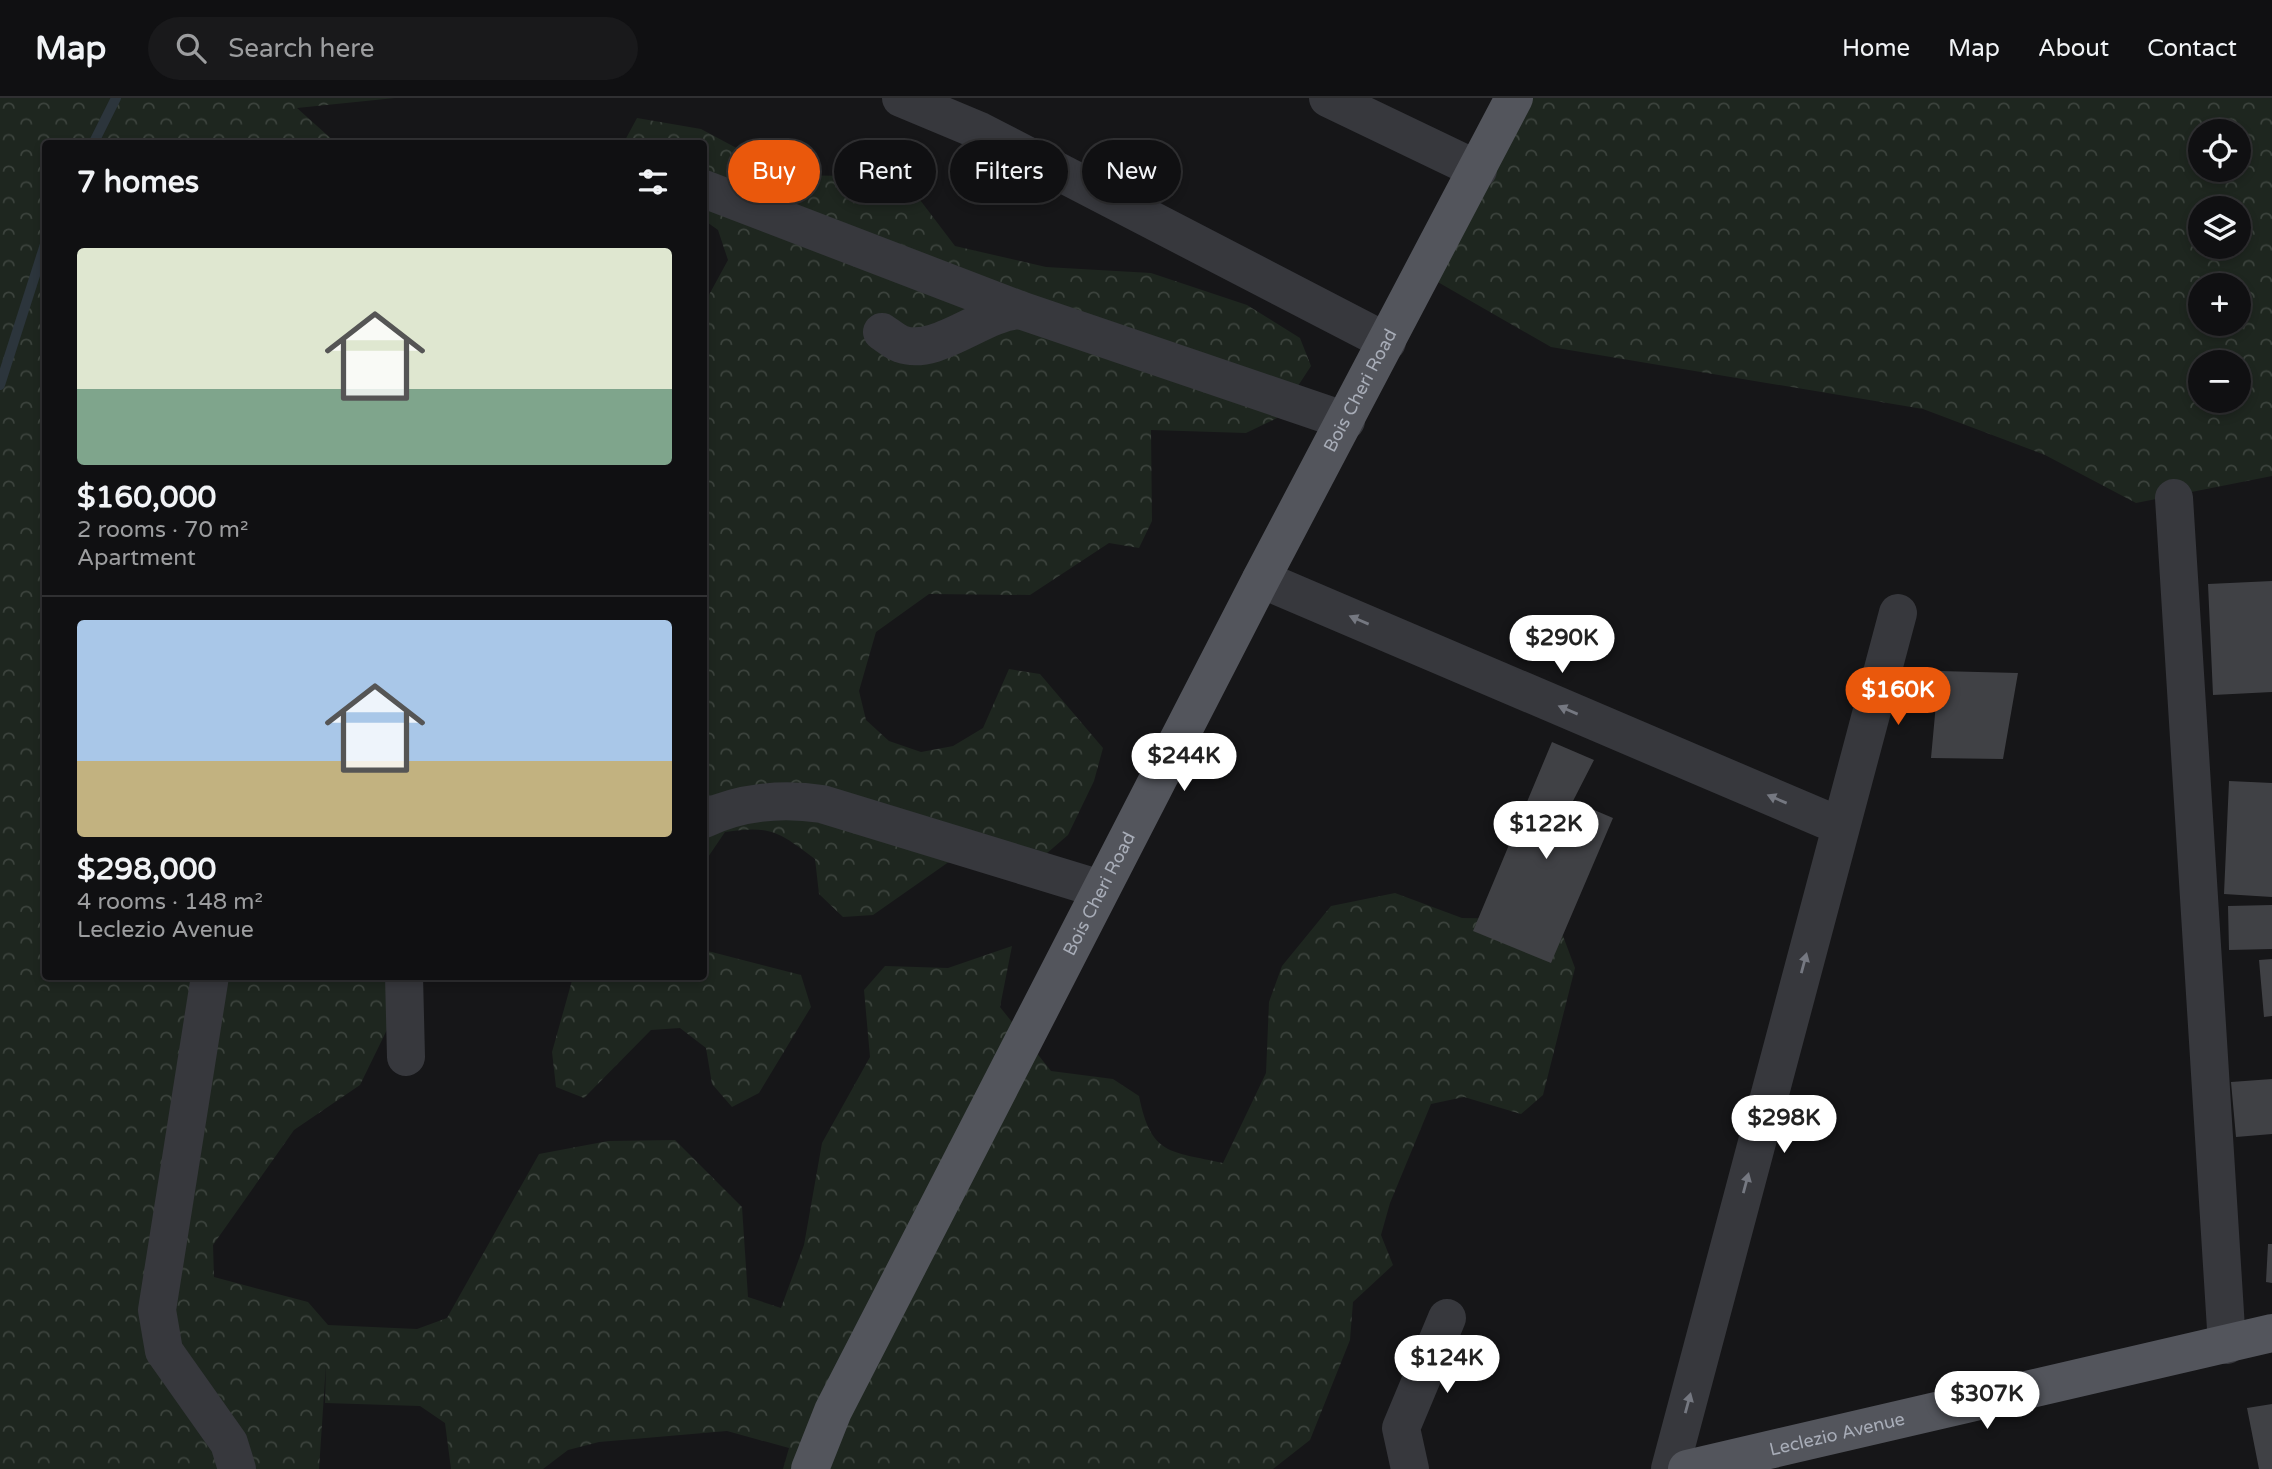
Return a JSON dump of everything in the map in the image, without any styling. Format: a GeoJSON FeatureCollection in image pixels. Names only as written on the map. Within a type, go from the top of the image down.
{"type":"FeatureCollection","features":[{"type":"Feature","properties":{"kind":"main road","name":"Bois Cheri Road"},"geometry":{"type":"LineString","coordinates":[[810,1469],[833,1411],[1100,890],[1514,98]]}},
{"type":"Feature","properties":{"kind":"main road","name":"Leclezio Avenue"},"geometry":{"type":"LineString","coordinates":[[1687,1469],[2272,1333]]}},
{"type":"Feature","properties":{"kind":"street"},"geometry":{"type":"LineString","coordinates":[[901,98],[980,131],[1387,342]]}},
{"type":"Feature","properties":{"kind":"street"},"geometry":{"type":"LineString","coordinates":[[1328,98],[1478,170]]}},
{"type":"Feature","properties":{"kind":"street"},"geometry":{"type":"LineString","coordinates":[[707,190],[1020,310],[1346,421]]}},
{"type":"Feature","properties":{"kind":"street"},"geometry":{"type":"LineString","coordinates":[[882,332],[901,344],[922,346],[945,339],[1002,311],[1020,310]]}},
{"type":"Feature","properties":{"kind":"street"},"geometry":{"type":"LineString","coordinates":[[2174,498],[2227,1345]]}},
{"type":"Feature","properties":{"kind":"street"},"geometry":{"type":"LineString","coordinates":[[1261,579],[1840,826]]}},
{"type":"Feature","properties":{"kind":"street"},"geometry":{"type":"LineString","coordinates":[[1670,1469],[1898,613]]}},
{"type":"Feature","properties":{"kind":"street"},"geometry":{"type":"LineString","coordinates":[[707,818],[726,809],[791,799],[822,804],[1100,890]]}},
{"type":"Feature","properties":{"kind":"street"},"geometry":{"type":"LineString","coordinates":[[210,980],[157,1310],[164,1351],[229,1443],[237,1469]]}},
{"type":"Feature","properties":{"kind":"street"},"geometry":{"type":"LineString","coordinates":[[404,980],[406,1058]]}},
{"type":"Feature","properties":{"kind":"street"},"geometry":{"type":"LineString","coordinates":[[1410,1469],[1401,1428],[1447,1318]]}},
{"type":"Feature","properties":{"kind":"green space"},"geometry":{"type":"Polygon","coordinates":[[[0,98],[395,98],[297,108],[333,140],[42,140],[42,980],[400,980],[403,997],[360,1085],[294,1130],[213,1245],[214,1277],[308,1302],[328,1325],[417,1329],[447,1318],[539,1154],[608,1141],[675,1140],[742,1207],[748,1297],[781,1308],[804,1245],[822,1143],[870,1057],[864,990],[885,966],[948,968],[1012,946],[1000,1007],[1051,1071],[1113,1079],[1139,1096],[1150,1130],[1166,1148],[1223,1163],[1266,1073],[1269,1002],[1282,966],[1331,906],[1395,893],[1462,918],[1534,919],[1563,936],[1575,968],[1543,1095],[1521,1114],[1464,1097],[1431,1104],[1390,1203],[1381,1235],[1393,1265],[1353,1302],[1350,1340],[1310,1440],[1273,1469],[783,1469],[789,1448],[727,1431],[599,1442],[568,1450],[543,1469],[451,1469],[445,1423],[420,1406],[325,1403],[326,1364],[319,1469],[0,1469],[0,98]]]}},
{"type":"Feature","properties":{"kind":"green space"},"geometry":{"type":"Polygon","coordinates":[[[1528,98],[2272,98],[2272,476],[2136,503],[2045,455],[1923,409],[1551,347],[1436,281],[1528,98]]]}},
{"type":"Feature","properties":{"kind":"green space"},"geometry":{"type":"Polygon","coordinates":[[[637,118],[701,129],[728,143],[728,203],[820,203],[820,176],[834,176],[834,203],[922,203],[955,246],[1046,267],[1151,273],[1247,305],[1300,338],[1311,366],[1277,418],[1246,433],[1151,430],[1152,521],[1139,548],[1109,543],[1030,595],[929,594],[876,632],[859,691],[866,720],[889,741],[921,752],[953,746],[983,728],[1009,669],[1040,674],[1103,748],[1094,781],[1068,835],[1046,854],[953,859],[873,915],[843,917],[819,894],[815,859],[774,833],[753,829],[725,832],[707,859],[707,298],[728,260],[718,230],[707,222],[707,140],[625,140],[637,118]]]}},
{"type":"Feature","properties":{"kind":"green space"},"geometry":{"type":"Polygon","coordinates":[[[707,951],[801,975],[811,1007],[759,1093],[732,1107],[712,1084],[706,1048],[680,1028],[651,1030],[584,1098],[556,1087],[552,1052],[572,980],[707,980],[707,951]]]}},
{"type":"Feature","properties":{"kind":"building"},"geometry":{"type":"Polygon","coordinates":[[[2272,581],[2272,692],[2213,695],[2208,584],[2272,581]]]}},
{"type":"Feature","properties":{"kind":"building"},"geometry":{"type":"Polygon","coordinates":[[[1939,671],[2018,673],[2003,759],[1931,758],[1939,671]]]}},
{"type":"Feature","properties":{"kind":"building"},"geometry":{"type":"Polygon","coordinates":[[[1552,742],[1594,760],[1573,801],[1613,818],[1551,963],[1473,931],[1552,742]]]}},
{"type":"Feature","properties":{"kind":"building"},"geometry":{"type":"Polygon","coordinates":[[[2229,781],[2272,783],[2272,897],[2224,894],[2229,781]]]}},
{"type":"Feature","properties":{"kind":"building"},"geometry":{"type":"Polygon","coordinates":[[[2272,905],[2272,949],[2229,950],[2228,906],[2272,905]]]}},
{"type":"Feature","properties":{"kind":"building"},"geometry":{"type":"Polygon","coordinates":[[[2272,959],[2272,1016],[2264,1017],[2259,960],[2272,959]]]}},
{"type":"Feature","properties":{"kind":"building"},"geometry":{"type":"Polygon","coordinates":[[[2272,1079],[2272,1134],[2236,1137],[2231,1082],[2272,1079]]]}},
{"type":"Feature","properties":{"kind":"building"},"geometry":{"type":"Polygon","coordinates":[[[2268,1244],[2272,1244],[2272,1283],[2266,1282],[2268,1244]]]}},
{"type":"Feature","properties":{"kind":"building"},"geometry":{"type":"Polygon","coordinates":[[[2272,1404],[2272,1469],[2259,1469],[2247,1408],[2272,1404]]]}},
{"type":"Feature","properties":{"kind":"waterway"},"geometry":{"type":"LineString","coordinates":[[95,140],[116,98]]}},
{"type":"Feature","properties":{"kind":"waterway"},"geometry":{"type":"LineString","coordinates":[[0,385],[42,254]]}}]}
